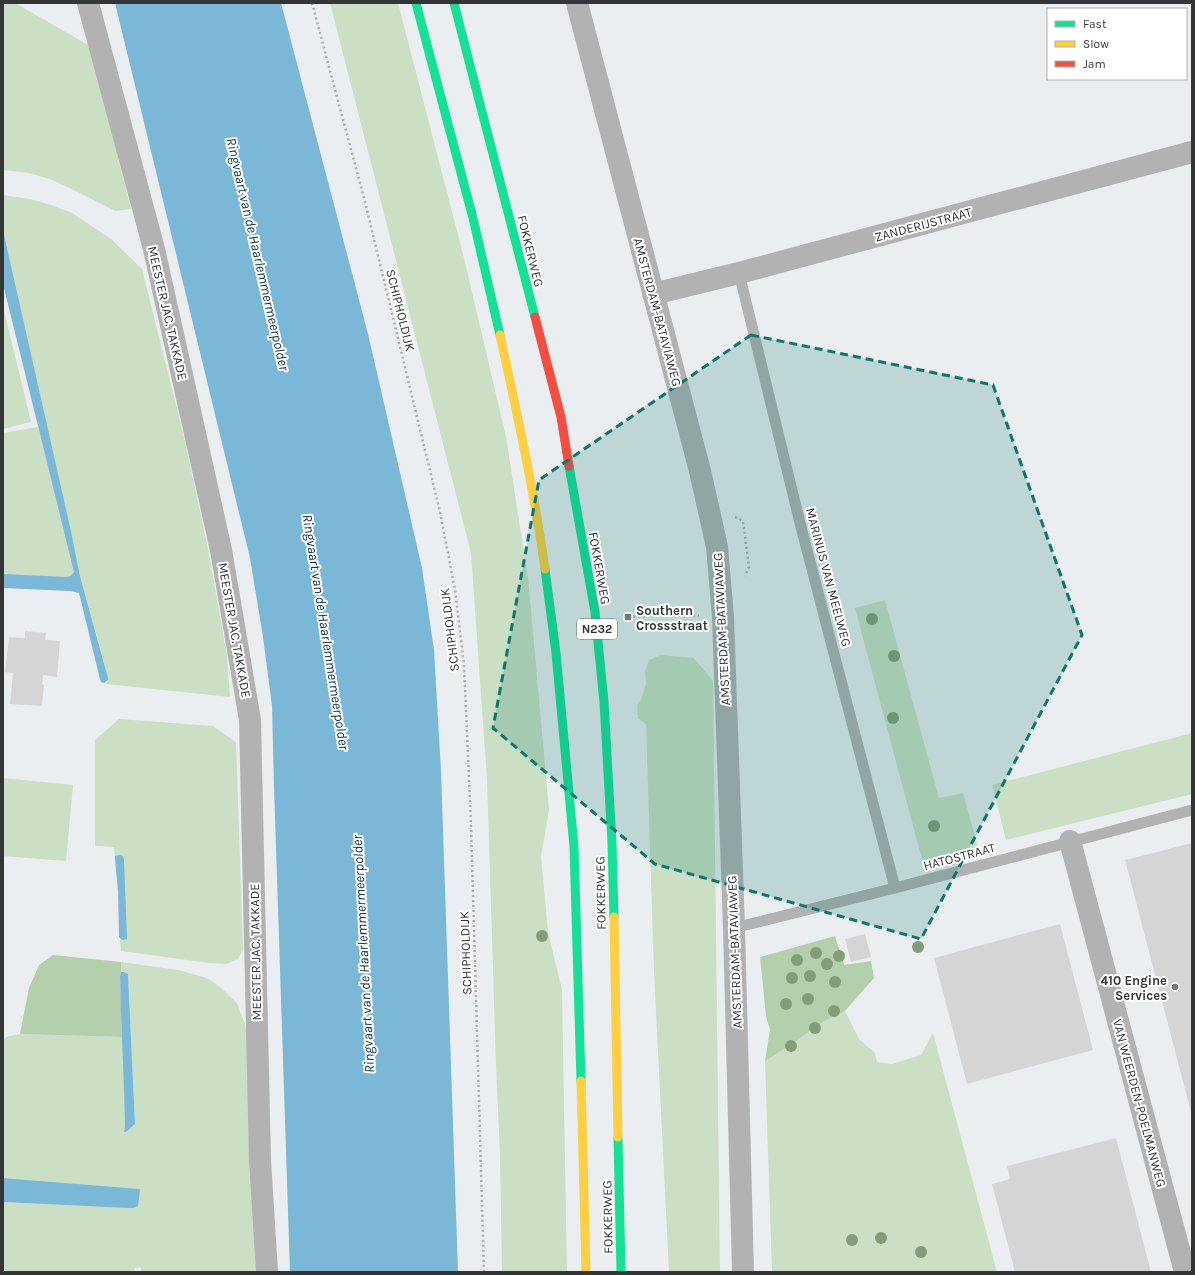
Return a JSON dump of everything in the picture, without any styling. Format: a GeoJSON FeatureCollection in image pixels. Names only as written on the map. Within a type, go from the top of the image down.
{"type":"FeatureCollection","features":[{"type":"Feature","properties":{"kind":"main road","name":"FOKKERWEG"},"geometry":{"type":"LineString","coordinates":[[416,3],[473,218],[522,433],[539,526],[554,638],[574,847],[586,1272]]}},
{"type":"Feature","properties":{"kind":"main road","name":"FOKKERWEG"},"geometry":{"type":"LineString","coordinates":[[454,3],[561,417],[595,612],[604,702],[612,843],[621,1272]]}},
{"type":"Feature","properties":{"kind":"street","name":"MEESTER JAC. TAKKADE"},"geometry":{"type":"LineString","coordinates":[[88,3],[157,264],[221,550],[250,720],[260,1160],[267,1272]]}},
{"type":"Feature","properties":{"kind":"street","name":"AMSTERDAM-BATAVIAWEG"},"geometry":{"type":"LineString","coordinates":[[577,3],[700,471],[717,547],[723,617],[734,928],[743,1272]]}},
{"type":"Feature","properties":{"kind":"street","name":"ZANDERIJSTRAAT"},"geometry":{"type":"LineString","coordinates":[[653,294],[739,273],[1192,152]]}},
{"type":"Feature","properties":{"kind":"street","name":"VAN WEERDEN-POELMANWEG"},"geometry":{"type":"LineString","coordinates":[[1070,841],[1185,1272]]}},
{"type":"Feature","properties":{"kind":"lane","name":"MARINUS VAN MEELWEG"},"geometry":{"type":"LineString","coordinates":[[739,273],[801,528],[895,888]]}},
{"type":"Feature","properties":{"kind":"lane","name":"HATOSTRAAT"},"geometry":{"type":"LineString","coordinates":[[734,928],[895,888],[1192,810]]}},
{"type":"Feature","properties":{"kind":"path","name":"SCHIPHOLDIJK"},"geometry":{"type":"LineString","coordinates":[[312,3],[367,209],[440,512],[455,590],[464,674],[471,825],[484,1272]]}},
{"type":"Feature","properties":{"kind":"path"},"geometry":{"type":"LineString","coordinates":[[628,616],[661,615],[723,617]]}},
{"type":"Feature","properties":{"kind":"highlighted area"},"geometry":{"type":"Polygon","coordinates":[[[751,335],[993,385],[1082,635],[921,939],[655,864],[493,728],[539,480],[751,335]]]}},
{"type":"Feature","properties":{"kind":"green space"},"geometry":{"type":"Polygon","coordinates":[[[3,3],[15,3],[90,46],[131,209],[115,211],[50,179],[29,173],[3,170],[3,3]]]}},
{"type":"Feature","properties":{"kind":"green space"},"geometry":{"type":"Polygon","coordinates":[[[330,3],[398,3],[464,258],[506,437],[528,578],[549,810],[541,856],[548,932],[562,990],[567,1272],[502,1272],[500,1156],[487,780],[471,553],[330,3]]]}},
{"type":"Feature","properties":{"kind":"green space"},"geometry":{"type":"Polygon","coordinates":[[[3,195],[30,199],[72,213],[111,239],[142,269],[184,437],[208,549],[227,656],[230,697],[106,684],[108,680],[80,576],[3,230],[3,195]]]}},
{"type":"Feature","properties":{"kind":"green space"},"geometry":{"type":"Polygon","coordinates":[[[3,306],[31,422],[3,429],[3,306]]]}},
{"type":"Feature","properties":{"kind":"green space"},"geometry":{"type":"Polygon","coordinates":[[[38,427],[77,579],[3,575],[3,433],[38,427]]]}},
{"type":"Feature","properties":{"kind":"green space"},"geometry":{"type":"Polygon","coordinates":[[[885,600],[939,798],[963,793],[978,847],[923,863],[855,608],[885,600]]]}},
{"type":"Feature","properties":{"kind":"green space"},"geometry":{"type":"Polygon","coordinates":[[[661,655],[694,658],[713,681],[720,1272],[669,1272],[654,972],[646,724],[638,718],[637,705],[641,700],[646,684],[645,672],[649,660],[661,655]]]}},
{"type":"Feature","properties":{"kind":"green space"},"geometry":{"type":"Polygon","coordinates":[[[119,719],[213,726],[236,742],[243,950],[238,959],[226,964],[209,963],[121,951],[120,939],[122,940],[114,847],[95,846],[95,740],[119,719]]]}},
{"type":"Feature","properties":{"kind":"green space"},"geometry":{"type":"Polygon","coordinates":[[[1192,733],[1192,794],[1006,840],[992,785],[1192,733]]]}},
{"type":"Feature","properties":{"kind":"green space"},"geometry":{"type":"Polygon","coordinates":[[[3,778],[73,785],[66,861],[3,856],[3,778]]]}},
{"type":"Feature","properties":{"kind":"green space"},"geometry":{"type":"Polygon","coordinates":[[[835,936],[844,965],[871,961],[874,978],[845,1011],[823,1022],[765,1061],[770,1030],[766,1016],[760,957],[835,936]]]}},
{"type":"Feature","properties":{"kind":"green space"},"geometry":{"type":"Polygon","coordinates":[[[53,955],[121,962],[122,1037],[20,1034],[29,988],[39,965],[53,955]]]}},
{"type":"Feature","properties":{"kind":"green space"},"geometry":{"type":"Polygon","coordinates":[[[121,962],[178,970],[207,978],[220,987],[237,1003],[245,1024],[249,1054],[256,1272],[141,1272],[141,1267],[135,1268],[134,1272],[3,1272],[3,1202],[126,1208],[139,1189],[3,1178],[3,1041],[6,1037],[20,1034],[122,1037],[124,1060],[124,1131],[126,1132],[135,1124],[128,974],[121,972],[121,962]]]}},
{"type":"Feature","properties":{"kind":"green space"},"geometry":{"type":"Polygon","coordinates":[[[845,1011],[859,1039],[875,1053],[877,1062],[892,1064],[921,1055],[933,1033],[997,1272],[772,1272],[765,1061],[823,1022],[845,1011]]]}},
{"type":"Feature","properties":{"kind":"water","name":"Ringvaart van de Haarlemmermeerpolder"},"geometry":{"type":"Polygon","coordinates":[[[115,3],[281,3],[368,334],[422,568],[434,650],[441,771],[458,1272],[290,1272],[272,706],[263,637],[250,558],[115,3]]]}},
{"type":"Feature","properties":{"kind":"water"},"geometry":{"type":"Polygon","coordinates":[[[3,230],[80,576],[108,678],[108,680],[104,683],[101,682],[100,679],[79,593],[70,591],[3,588],[3,574],[66,577],[71,576],[74,572],[3,284],[3,230]]]}},
{"type":"Feature","properties":{"kind":"water"},"geometry":{"type":"Polygon","coordinates":[[[115,856],[123,856],[124,860],[127,937],[127,939],[122,940],[119,937],[118,890],[115,858],[115,856]]]}},
{"type":"Feature","properties":{"kind":"water"},"geometry":{"type":"Polygon","coordinates":[[[121,972],[128,974],[135,1124],[126,1132],[124,1132],[125,1125],[120,995],[121,972]]]}},
{"type":"Feature","properties":{"kind":"water"},"geometry":{"type":"Polygon","coordinates":[[[3,1178],[140,1189],[138,1206],[126,1208],[3,1202],[3,1178]]]}},
{"type":"Feature","properties":{"kind":"building"},"geometry":{"type":"Polygon","coordinates":[[[25,631],[46,633],[45,640],[60,641],[57,677],[43,675],[42,684],[44,685],[42,706],[10,704],[13,673],[5,672],[9,637],[25,638],[25,631]]]}},
{"type":"Feature","properties":{"kind":"building","name":"410 Engine Services"},"geometry":{"type":"Polygon","coordinates":[[[1192,843],[1192,1112],[1191,1112],[1125,860],[1192,843]]]}},
{"type":"Feature","properties":{"kind":"building"},"geometry":{"type":"Polygon","coordinates":[[[1060,924],[1093,1050],[967,1084],[934,958],[1060,924]]]}},
{"type":"Feature","properties":{"kind":"building"},"geometry":{"type":"Polygon","coordinates":[[[865,934],[871,957],[851,962],[845,939],[865,934]]]}},
{"type":"Feature","properties":{"kind":"building"},"geometry":{"type":"Polygon","coordinates":[[[1116,1138],[1151,1272],[1015,1272],[992,1184],[1010,1179],[1007,1166],[1116,1138]]]}},
{"type":"Feature","properties":{"kind":"traffic: fast"},"geometry":{"type":"LineString","coordinates":[[416,3],[473,218],[500,335]]}},
{"type":"Feature","properties":{"kind":"traffic: fast"},"geometry":{"type":"LineString","coordinates":[[454,3],[535,317]]}},
{"type":"Feature","properties":{"kind":"traffic: fast"},"geometry":{"type":"LineString","coordinates":[[569,466],[595,612],[604,702],[612,843],[614,917]]}},
{"type":"Feature","properties":{"kind":"traffic: fast"},"geometry":{"type":"LineString","coordinates":[[545,569],[556,653],[574,847],[581,1081]]}},
{"type":"Feature","properties":{"kind":"traffic: fast"},"geometry":{"type":"LineString","coordinates":[[618,1137],[621,1272]]}},
{"type":"Feature","properties":{"kind":"traffic: slow"},"geometry":{"type":"LineString","coordinates":[[500,335],[519,422],[541,539],[545,569]]}},
{"type":"Feature","properties":{"kind":"traffic: slow"},"geometry":{"type":"LineString","coordinates":[[614,917],[618,1137]]}},
{"type":"Feature","properties":{"kind":"traffic: slow"},"geometry":{"type":"LineString","coordinates":[[581,1081],[586,1272]]}},
{"type":"Feature","properties":{"kind":"traffic: jam"},"geometry":{"type":"LineString","coordinates":[[535,317],[561,417],[569,466]]}},
{"type":"Feature","properties":{"kind":"place","name":"Southern Crossstraat"},"geometry":{"type":"Point","coordinates":[628,617]}},
{"type":"Feature","properties":{"kind":"place","name":"410 Engine Services"},"geometry":{"type":"Point","coordinates":[1175,987]}}]}
